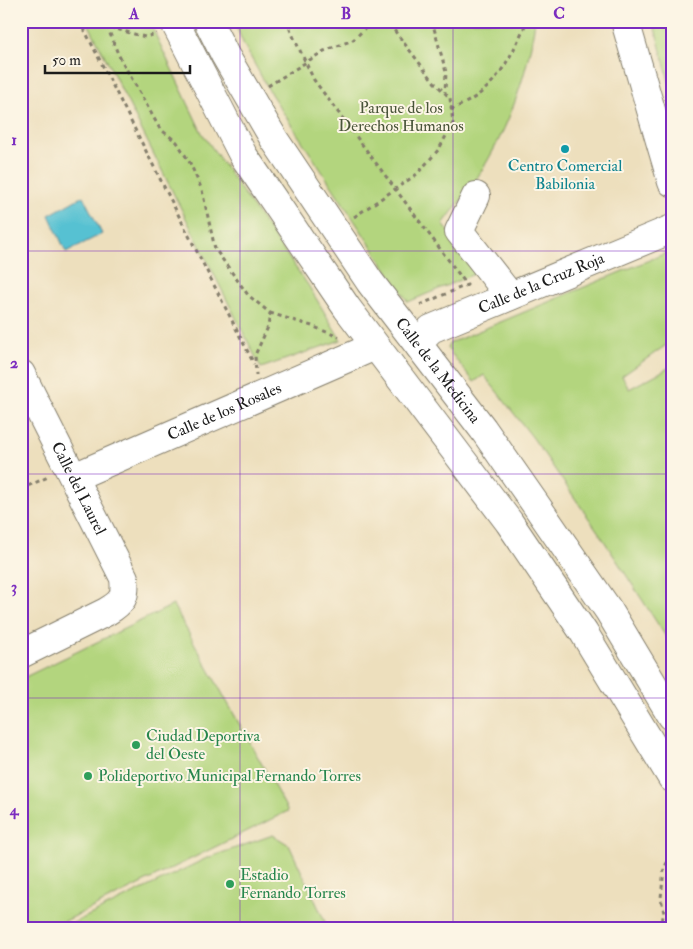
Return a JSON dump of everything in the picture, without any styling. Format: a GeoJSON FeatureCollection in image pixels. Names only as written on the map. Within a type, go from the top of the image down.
{"type":"FeatureCollection","features":[{"type":"Feature","properties":{"kind":"street","name":"Calle de la Medicina"},"geometry":{"type":"LineString","coordinates":[[208,21],[225,56],[274,139],[370,282],[483,429],[609,611],[671,714]]}},
{"type":"Feature","properties":{"kind":"street"},"geometry":{"type":"LineString","coordinates":[[625,21],[672,182]]}},
{"type":"Feature","properties":{"kind":"street"},"geometry":{"type":"LineString","coordinates":[[176,25],[243,155],[347,308],[371,348],[509,522],[584,633],[672,778]]}},
{"type":"Feature","properties":{"kind":"street"},"geometry":{"type":"LineString","coordinates":[[476,196],[458,231],[510,296]]}},
{"type":"Feature","properties":{"kind":"street","name":"Calle de la Cruz Roja"},"geometry":{"type":"LineString","coordinates":[[420,347],[424,336],[432,330],[672,229]]}},
{"type":"Feature","properties":{"kind":"street","name":"Calle de los Rosales"},"geometry":{"type":"LineString","coordinates":[[72,473],[256,398],[371,348]]}},
{"type":"Feature","properties":{"kind":"street","name":"Calle del Laurel"},"geometry":{"type":"LineString","coordinates":[[21,374],[124,578],[126,592],[119,604],[21,654]]}},
{"type":"Feature","properties":{"kind":"path"},"geometry":{"type":"LineString","coordinates":[[80,21],[255,367]]}},
{"type":"Feature","properties":{"kind":"path"},"geometry":{"type":"LineString","coordinates":[[88,21],[145,37],[176,25]]}},
{"type":"Feature","properties":{"kind":"path"},"geometry":{"type":"LineString","coordinates":[[286,21],[314,80],[467,285],[412,308]]}},
{"type":"Feature","properties":{"kind":"path"},"geometry":{"type":"LineString","coordinates":[[251,99],[273,82],[324,51],[353,40],[373,21]]}},
{"type":"Feature","properties":{"kind":"path"},"geometry":{"type":"LineString","coordinates":[[335,230],[417,174],[439,149],[453,123],[450,98],[435,83],[387,21]]}},
{"type":"Feature","properties":{"kind":"path"},"geometry":{"type":"LineString","coordinates":[[432,21],[446,72],[445,92]]}},
{"type":"Feature","properties":{"kind":"path"},"geometry":{"type":"LineString","coordinates":[[451,110],[473,99],[491,82],[507,63],[527,21]]}},
{"type":"Feature","properties":{"kind":"path"},"geometry":{"type":"LineString","coordinates":[[107,26],[118,54],[160,128],[177,142],[190,163],[202,190],[215,249],[248,296],[270,314],[312,326],[371,348]]}},
{"type":"Feature","properties":{"kind":"path"},"geometry":{"type":"LineString","coordinates":[[256,398],[255,355],[268,327],[270,314]]}},
{"type":"Feature","properties":{"kind":"path"},"geometry":{"type":"LineString","coordinates":[[21,489],[72,473]]}},
{"type":"Feature","properties":{"kind":"path"},"geometry":{"type":"LineString","coordinates":[[660,928],[664,913],[661,898],[664,868],[672,854]]}},
{"type":"Feature","properties":{"kind":"green space"},"geometry":{"type":"Polygon","coordinates":[[[87,21],[149,21],[202,133],[308,285],[341,340],[261,368],[87,21]]]}},
{"type":"Feature","properties":{"kind":"green space","name":"Parque de los Derechos Humanos"},"geometry":{"type":"Polygon","coordinates":[[[234,21],[535,21],[520,87],[504,128],[494,149],[468,192],[443,224],[479,272],[408,302],[271,94],[244,45],[234,21]]]}},
{"type":"Feature","properties":{"kind":"green space"},"geometry":{"type":"Polygon","coordinates":[[[653,21],[672,21],[672,92],[653,21]]]}},
{"type":"Feature","properties":{"kind":"green space"},"geometry":{"type":"Polygon","coordinates":[[[671,251],[672,341],[622,376],[629,389],[672,366],[672,646],[599,533],[533,438],[484,375],[474,382],[447,348],[450,343],[671,251]]]}},
{"type":"Feature","properties":{"kind":"green space","name":"Ciudad Deportiva del Oeste"},"geometry":{"type":"Polygon","coordinates":[[[173,605],[288,811],[51,928],[21,928],[21,679],[173,605]]]}},
{"type":"Feature","properties":{"kind":"green space","name":"Estadio Fernando Torres"},"geometry":{"type":"Polygon","coordinates":[[[273,835],[289,845],[328,928],[63,928],[207,858],[273,835]]]}},
{"type":"Feature","properties":{"kind":"water"},"geometry":{"type":"Polygon","coordinates":[[[83,196],[102,234],[66,252],[49,215],[83,196]]]}},
{"type":"Feature","properties":{"kind":"place","name":"Centro Comercial Babilonia"},"geometry":{"type":"Point","coordinates":[565,149]}},
{"type":"Feature","properties":{"kind":"place","name":"Ciudad Deportiva del Oeste"},"geometry":{"type":"Point","coordinates":[136,745]}},
{"type":"Feature","properties":{"kind":"place","name":"Polideportivo Municipal Fernando Torres"},"geometry":{"type":"Point","coordinates":[88,776]}},
{"type":"Feature","properties":{"kind":"place","name":"Estadio Fernando Torres"},"geometry":{"type":"Point","coordinates":[230,884]}}]}
